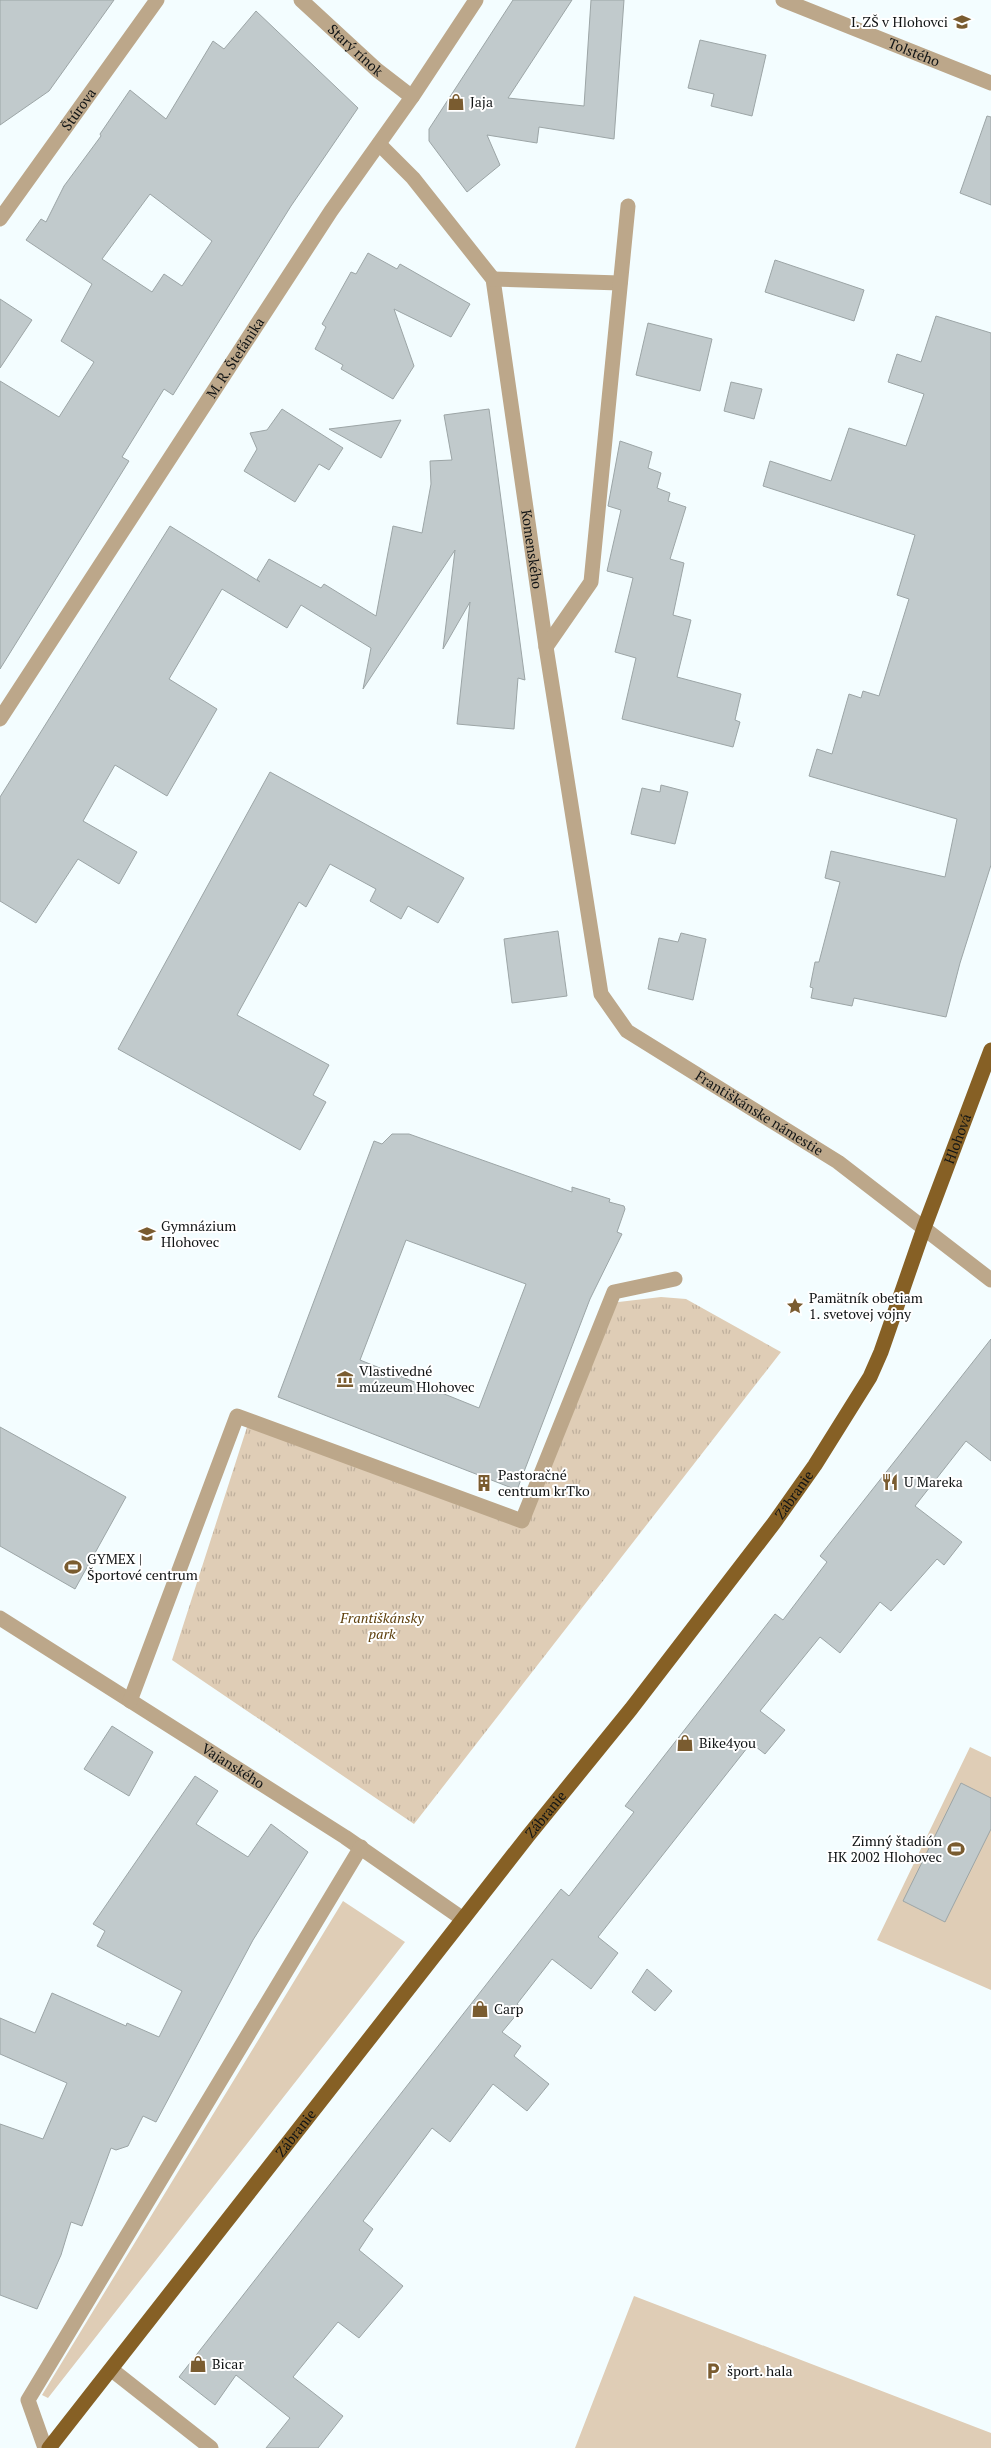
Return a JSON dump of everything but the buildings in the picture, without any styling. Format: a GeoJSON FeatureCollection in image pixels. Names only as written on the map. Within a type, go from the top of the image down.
{"type":"FeatureCollection","features":[{"type":"Feature","properties":{"kind":"main road","name":"Hlohová"},"geometry":{"type":"LineString","coordinates":[[924,1228],[991,1050]]}},
{"type":"Feature","properties":{"kind":"main road","name":"Zábranie"},"geometry":{"type":"LineString","coordinates":[[49,2448],[112,2370],[463,1919],[631,1709],[774,1523],[815,1465],[870,1378],[924,1228]]}},
{"type":"Feature","properties":{"kind":"street","name":"Štúrova"},"geometry":{"type":"LineString","coordinates":[[0,219],[157,0]]}},
{"type":"Feature","properties":{"kind":"street","name":"Starý rínok"},"geometry":{"type":"LineString","coordinates":[[302,0],[377,70],[412,97]]}},
{"type":"Feature","properties":{"kind":"street","name":"M. R. Štefánika"},"geometry":{"type":"LineString","coordinates":[[0,719],[331,211],[412,97],[476,0]]}},
{"type":"Feature","properties":{"kind":"street","name":"Tolstého"},"geometry":{"type":"LineString","coordinates":[[783,0],[991,82]]}},
{"type":"Feature","properties":{"kind":"street","name":"Komenského"},"geometry":{"type":"LineString","coordinates":[[379,144],[413,178],[493,280],[546,647],[602,994]]}},
{"type":"Feature","properties":{"kind":"street"},"geometry":{"type":"LineString","coordinates":[[546,647],[591,582],[628,206]]}},
{"type":"Feature","properties":{"kind":"street"},"geometry":{"type":"LineString","coordinates":[[493,280],[620,283]]}},
{"type":"Feature","properties":{"kind":"street","name":"Františkánske námestie"},"geometry":{"type":"LineString","coordinates":[[602,994],[627,1031],[838,1162],[991,1280]]}},
{"type":"Feature","properties":{"kind":"street"},"geometry":{"type":"LineString","coordinates":[[130,1701],[237,1416],[522,1521],[614,1292],[675,1279]]}},
{"type":"Feature","properties":{"kind":"street","name":"Vajanského"},"geometry":{"type":"LineString","coordinates":[[0,1618],[361,1847],[463,1919]]}},
{"type":"Feature","properties":{"kind":"street"},"geometry":{"type":"LineString","coordinates":[[45,2448],[28,2400],[361,1847]]}},
{"type":"Feature","properties":{"kind":"street"},"geometry":{"type":"LineString","coordinates":[[112,2370],[210,2448]]}},
{"type":"Feature","properties":{"kind":"green space","name":"Františkánsky park"},"geometry":{"type":"Polygon","coordinates":[[[661,1297],[686,1299],[781,1352],[414,1824],[172,1660],[249,1421],[522,1521],[610,1303],[661,1297]]]}},
{"type":"Feature","properties":{"kind":"green space","name":"Zimný štadión HK 2002 Hlohovec"},"geometry":{"type":"Polygon","coordinates":[[[970,1747],[991,1757],[991,1990],[877,1940],[970,1747]]]}},
{"type":"Feature","properties":{"kind":"green space"},"geometry":{"type":"Polygon","coordinates":[[[343,1901],[405,1942],[48,2398],[42,2395],[343,1901]]]}},
{"type":"Feature","properties":{"kind":"green space","name":"šport. hala"},"geometry":{"type":"Polygon","coordinates":[[[634,2296],[991,2433],[991,2448],[575,2448],[634,2296]]]}},
{"type":"Feature","properties":{"kind":"place","name":"I. ZŠ v Hlohovci"},"geometry":{"type":"Point","coordinates":[962,22]}},
{"type":"Feature","properties":{"kind":"place","name":"Jaja"},"geometry":{"type":"Point","coordinates":[456,102]}},
{"type":"Feature","properties":{"kind":"place","name":"Gymnázium Hlohovec"},"geometry":{"type":"Point","coordinates":[147,1234]}},
{"type":"Feature","properties":{"kind":"place","name":"Pamätník obetiam 1. svetovej vojny"},"geometry":{"type":"Point","coordinates":[795,1306]}},
{"type":"Feature","properties":{"kind":"place","name":"Vlastivedné múzeum Hlohovec"},"geometry":{"type":"Point","coordinates":[345,1379]}},
{"type":"Feature","properties":{"kind":"place","name":"U Mareka"},"geometry":{"type":"Point","coordinates":[890,1482]}},
{"type":"Feature","properties":{"kind":"place","name":"Pastoračné centrum krTko"},"geometry":{"type":"Point","coordinates":[484,1483]}},
{"type":"Feature","properties":{"kind":"place","name":"GYMEX | Športové centrum"},"geometry":{"type":"Point","coordinates":[73,1567]}},
{"type":"Feature","properties":{"kind":"place","name":"Bike4you"},"geometry":{"type":"Point","coordinates":[685,1743]}},
{"type":"Feature","properties":{"kind":"place","name":"Zimný štadión HK 2002 Hlohovec"},"geometry":{"type":"Point","coordinates":[956,1849]}},
{"type":"Feature","properties":{"kind":"place","name":"Carp"},"geometry":{"type":"Point","coordinates":[480,2009]}},
{"type":"Feature","properties":{"kind":"place","name":"Bicar"},"geometry":{"type":"Point","coordinates":[198,2364]}},
{"type":"Feature","properties":{"kind":"place","name":"šport. hala"},"geometry":{"type":"Point","coordinates":[713,2371]}}]}
